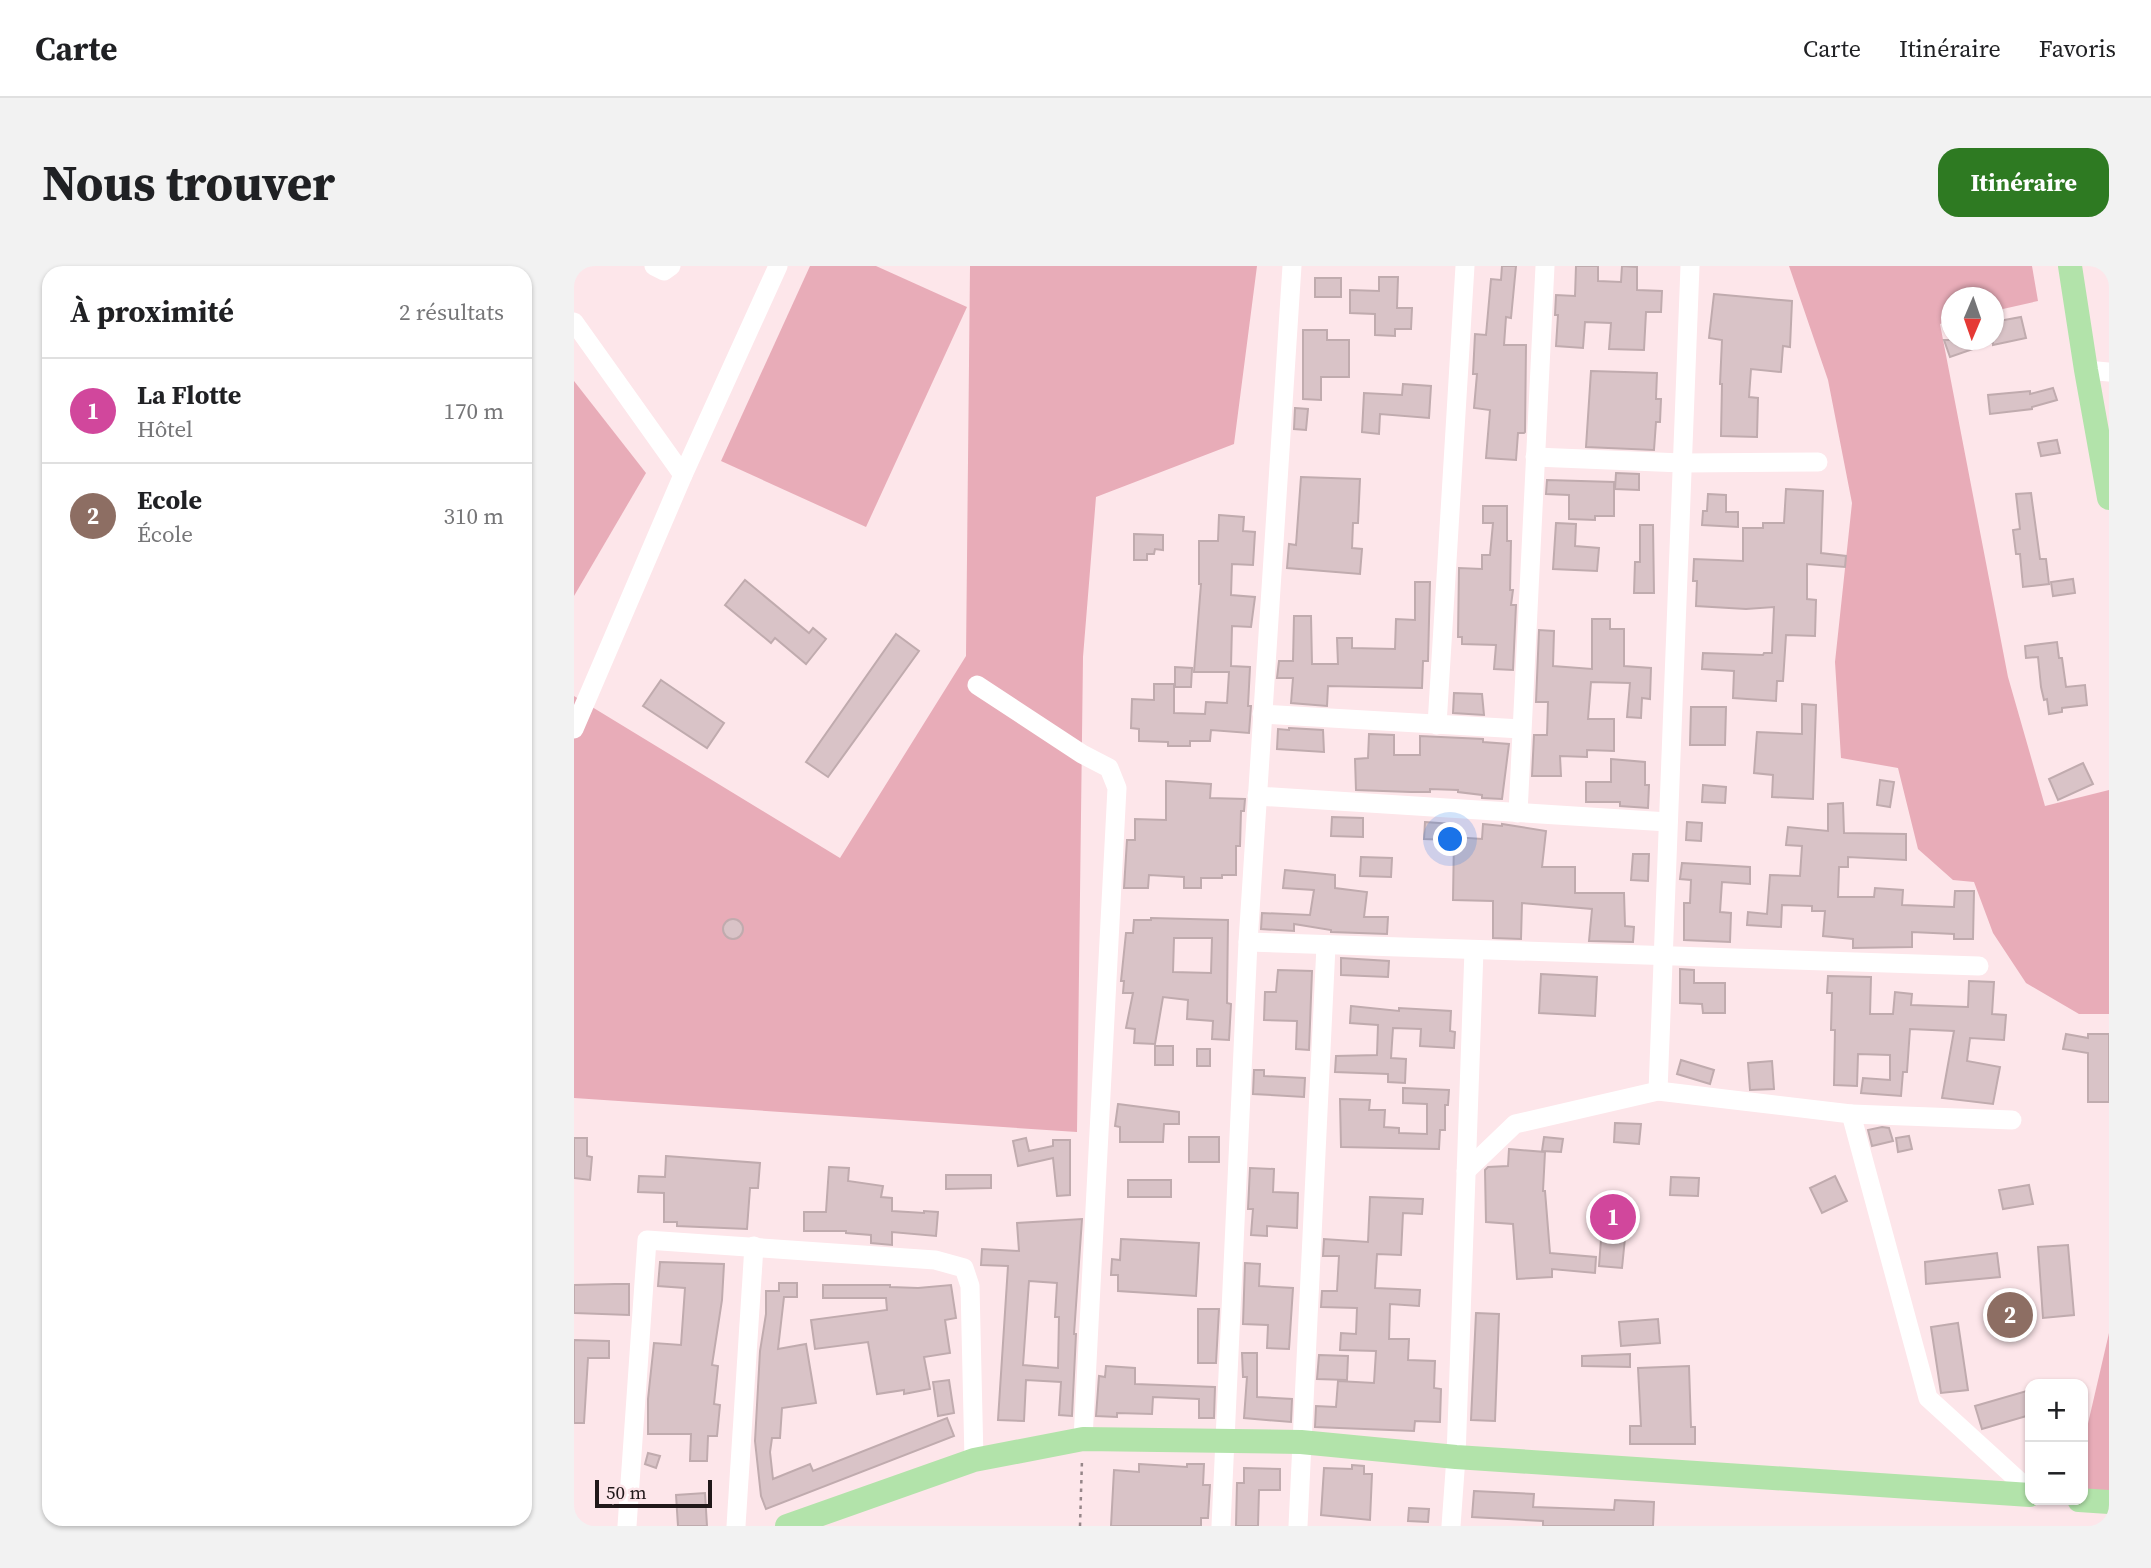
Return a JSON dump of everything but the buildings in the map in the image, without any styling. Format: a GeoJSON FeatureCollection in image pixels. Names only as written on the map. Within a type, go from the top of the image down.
{"type":"FeatureCollection","features":[{"type":"Feature","properties":{"kind":"main road"},"geometry":{"type":"LineString","coordinates":[[2070,266],[2097,371],[2109,498]]}},
{"type":"Feature","properties":{"kind":"main road"},"geometry":{"type":"LineString","coordinates":[[787,1526],[974,1460],[1083,1439],[1301,1442],[1456,1457],[2025,1493]]}},
{"type":"Feature","properties":{"kind":"main road"},"geometry":{"type":"LineString","coordinates":[[2088,1501],[2109,1503]]}},
{"type":"Feature","properties":{"kind":"street"},"geometry":{"type":"LineString","coordinates":[[654,266],[664,271],[671,266]]}},
{"type":"Feature","properties":{"kind":"street"},"geometry":{"type":"LineString","coordinates":[[574,729],[683,475],[778,266]]}},
{"type":"Feature","properties":{"kind":"street"},"geometry":{"type":"LineString","coordinates":[[1221,1526],[1248,942],[1292,266]]}},
{"type":"Feature","properties":{"kind":"street"},"geometry":{"type":"LineString","coordinates":[[1437,725],[1465,266]]}},
{"type":"Feature","properties":{"kind":"street"},"geometry":{"type":"LineString","coordinates":[[1518,813],[1545,266]]}},
{"type":"Feature","properties":{"kind":"street"},"geometry":{"type":"LineString","coordinates":[[1658,1091],[1690,266]]}},
{"type":"Feature","properties":{"kind":"street"},"geometry":{"type":"LineString","coordinates":[[574,322],[683,475]]}},
{"type":"Feature","properties":{"kind":"street"},"geometry":{"type":"LineString","coordinates":[[1535,457],[1682,463],[1818,462]]}},
{"type":"Feature","properties":{"kind":"street"},"geometry":{"type":"LineString","coordinates":[[977,685],[1082,754],[1109,768],[1117,788],[1083,1439]]}},
{"type":"Feature","properties":{"kind":"street"},"geometry":{"type":"LineString","coordinates":[[1262,714],[1521,729]]}},
{"type":"Feature","properties":{"kind":"street"},"geometry":{"type":"LineString","coordinates":[[1257,796],[1668,822]]}},
{"type":"Feature","properties":{"kind":"street"},"geometry":{"type":"LineString","coordinates":[[1248,942],[1979,966]]}},
{"type":"Feature","properties":{"kind":"street"},"geometry":{"type":"LineString","coordinates":[[1298,1526],[1326,946]]}},
{"type":"Feature","properties":{"kind":"street"},"geometry":{"type":"LineString","coordinates":[[1451,1526],[1456,1457],[1474,950]]}},
{"type":"Feature","properties":{"kind":"street"},"geometry":{"type":"LineString","coordinates":[[1466,1171],[1515,1124],[1658,1091],[1851,1114],[2012,1120]]}},
{"type":"Feature","properties":{"kind":"street"},"geometry":{"type":"LineString","coordinates":[[1851,1114],[1928,1398],[2025,1488]]}},
{"type":"Feature","properties":{"kind":"street"},"geometry":{"type":"LineString","coordinates":[[626,1526],[647,1240],[935,1260],[964,1268],[970,1286],[974,1460]]}},
{"type":"Feature","properties":{"kind":"street"},"geometry":{"type":"LineString","coordinates":[[736,1526],[754,1246]]}},
{"type":"Feature","properties":{"kind":"path"},"geometry":{"type":"LineString","coordinates":[[1080,1526],[1083,1439]]}},
{"type":"Feature","properties":{"kind":"shaded area"},"geometry":{"type":"Polygon","coordinates":[[[810,266],[876,266],[967,307],[866,527],[721,461],[810,266]]]}},
{"type":"Feature","properties":{"kind":"shaded area"},"geometry":{"type":"Polygon","coordinates":[[[970,266],[1257,266],[1234,444],[1096,497],[1083,657],[1077,1132],[574,1098],[574,696],[840,858],[966,656],[970,266]]]}},
{"type":"Feature","properties":{"kind":"shaded area"},"geometry":{"type":"Polygon","coordinates":[[[1789,266],[2032,266],[2038,301],[2004,309],[2004,287],[1941,287],[1941,350],[1945,350],[2008,677],[2045,806],[2109,790],[2109,1014],[2079,1014],[2026,983],[1993,933],[1974,882],[1953,880],[1918,849],[1898,768],[1841,758],[1835,662],[1852,503],[1828,380],[1789,266]]]}},
{"type":"Feature","properties":{"kind":"shaded area"},"geometry":{"type":"Polygon","coordinates":[[[574,381],[646,473],[574,596],[574,381]]]}},
{"type":"Feature","properties":{"kind":"shaded area"},"geometry":{"type":"Polygon","coordinates":[[[2109,1333],[2109,1492],[2088,1490],[2088,1423],[2109,1333]]]}},
{"type":"Feature","properties":{"kind":"place","name":"La Flotte"},"geometry":{"type":"Point","coordinates":[1613,1217]}},
{"type":"Feature","properties":{"kind":"place","name":"Ecole"},"geometry":{"type":"Point","coordinates":[2010,1315]}}]}
